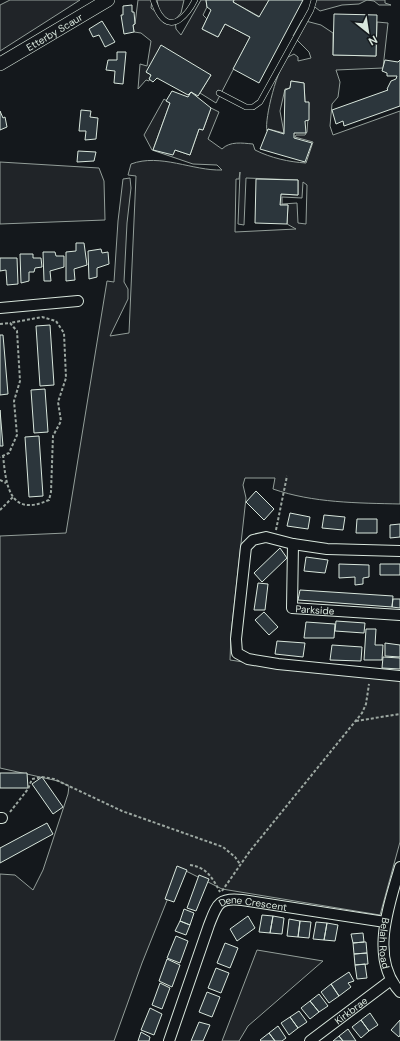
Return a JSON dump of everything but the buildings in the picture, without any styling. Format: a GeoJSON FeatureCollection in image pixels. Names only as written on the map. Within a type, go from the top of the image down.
{"type":"FeatureCollection","features":[{"type":"Feature","properties":{"kind":"street","name":"Etterby Scaur"},"geometry":{"type":"LineString","coordinates":[[0,64],[108,0]]}},
{"type":"Feature","properties":{"kind":"street"},"geometry":{"type":"LineString","coordinates":[[0,308],[78,301]]}},
{"type":"Feature","properties":{"kind":"street"},"geometry":{"type":"LineString","coordinates":[[400,551],[357,551],[293,544],[260,537],[253,540],[246,547],[236,639],[237,654],[248,659],[278,664],[400,676]]}},
{"type":"Feature","properties":{"kind":"street","name":"Parkside"},"geometry":{"type":"LineString","coordinates":[[293,544],[292,608],[400,615]]}},
{"type":"Feature","properties":{"kind":"street","name":"Belah Road"},"geometry":{"type":"LineString","coordinates":[[399,990],[391,980],[384,953],[386,922],[400,867]]}},
{"type":"Feature","properties":{"kind":"street","name":"Dene Crescent"},"geometry":{"type":"LineString","coordinates":[[169,1041],[209,925],[216,907],[222,901],[229,898],[386,922]]}},
{"type":"Feature","properties":{"kind":"street","name":"Kirkbrae"},"geometry":{"type":"LineString","coordinates":[[310,1041],[391,980]]}},
{"type":"Feature","properties":{"kind":"lane"},"geometry":{"type":"LineString","coordinates":[[153,0],[159,15],[166,21],[174,23],[183,19],[195,0]]}},
{"type":"Feature","properties":{"kind":"lane"},"geometry":{"type":"LineString","coordinates":[[219,93],[246,107],[253,107],[260,102],[311,10],[314,0]]}},
{"type":"Feature","properties":{"kind":"path"},"geometry":{"type":"LineString","coordinates":[[0,324],[42,317],[56,321],[64,333],[66,378],[58,402],[61,421],[53,436],[51,492],[48,500],[35,506],[24,506],[13,497],[6,483],[3,456]]}},
{"type":"Feature","properties":{"kind":"path"},"geometry":{"type":"LineString","coordinates":[[0,457],[9,453],[17,435],[14,401],[20,381],[17,331],[10,323]]}},
{"type":"Feature","properties":{"kind":"path"},"geometry":{"type":"LineString","coordinates":[[275,539],[287,476]]}},
{"type":"Feature","properties":{"kind":"path"},"geometry":{"type":"LineString","coordinates":[[0,480],[6,483]]}},
{"type":"Feature","properties":{"kind":"path"},"geometry":{"type":"LineString","coordinates":[[0,510],[13,497]]}},
{"type":"Feature","properties":{"kind":"path"},"geometry":{"type":"LineString","coordinates":[[190,865],[199,866],[204,869],[213,878],[221,893],[240,864],[356,721],[366,704],[370,674]]}},
{"type":"Feature","properties":{"kind":"path"},"geometry":{"type":"LineString","coordinates":[[356,721],[400,714]]}},
{"type":"Feature","properties":{"kind":"path"},"geometry":{"type":"LineString","coordinates":[[1,818],[15,807],[28,789],[32,779],[42,777],[54,780],[122,811],[223,847],[235,857],[240,864]]}},
{"type":"Feature","properties":{"kind":"shaded area"},"geometry":{"type":"Polygon","coordinates":[[[10,0],[80,0],[0,51],[0,5],[10,0]]]}},
{"type":"Feature","properties":{"kind":"shaded area"},"geometry":{"type":"Polygon","coordinates":[[[138,0],[152,0],[151,8],[160,15],[157,0],[184,0],[181,13],[175,20],[176,29],[181,35],[201,0],[206,0],[207,7],[203,15],[207,19],[202,29],[218,37],[225,24],[250,37],[216,103],[200,93],[211,75],[146,72],[151,75],[149,81],[146,80],[138,89],[140,64],[147,66],[151,41],[141,33],[134,32],[133,25],[135,24],[138,0]]]}},
{"type":"Feature","properties":{"kind":"shaded area"},"geometry":{"type":"Polygon","coordinates":[[[234,0],[269,0],[260,17],[233,2],[234,0]]]}},
{"type":"Feature","properties":{"kind":"shaded area"},"geometry":{"type":"Polygon","coordinates":[[[313,0],[367,0],[359,4],[342,5],[320,11],[311,4],[313,0]]]}},
{"type":"Feature","properties":{"kind":"shaded area"},"geometry":{"type":"Polygon","coordinates":[[[367,0],[385,0],[385,3],[391,5],[379,5],[374,1],[367,0]]]}},
{"type":"Feature","properties":{"kind":"shaded area"},"geometry":{"type":"Polygon","coordinates":[[[302,20],[321,25],[333,33],[333,55],[376,56],[377,22],[388,23],[383,68],[336,70],[340,82],[338,97],[332,104],[330,126],[333,135],[400,111],[400,504],[320,500],[288,494],[273,489],[275,478],[245,478],[243,485],[246,498],[231,634],[230,660],[310,672],[400,677],[400,842],[380,915],[222,889],[180,868],[142,963],[114,1041],[0,1041],[0,874],[15,875],[33,890],[43,870],[68,794],[69,786],[58,781],[0,768],[0,536],[66,533],[107,281],[114,282],[118,221],[123,179],[130,178],[131,188],[127,223],[124,282],[128,289],[128,299],[110,336],[129,333],[136,176],[128,175],[131,164],[153,160],[211,170],[222,170],[217,165],[193,164],[152,150],[144,135],[164,99],[170,103],[153,150],[173,154],[175,150],[190,155],[199,129],[203,130],[211,108],[219,112],[208,139],[222,149],[225,146],[232,144],[253,144],[255,150],[267,155],[287,161],[306,163],[313,142],[295,137],[296,135],[305,135],[307,132],[309,103],[305,102],[304,83],[291,81],[290,88],[285,89],[280,111],[284,133],[268,129],[267,131],[270,104],[276,81],[284,62],[288,57],[294,54],[298,57],[298,61],[311,58],[309,52],[293,36],[302,20]],[[240,172],[239,179],[236,179],[235,232],[296,229],[287,224],[288,205],[280,205],[281,194],[298,195],[298,180],[246,178],[244,225],[238,224],[240,172]],[[303,182],[302,198],[282,197],[282,204],[297,203],[298,223],[306,224],[307,185],[303,182]]]}},
{"type":"Feature","properties":{"kind":"shaded area"},"geometry":{"type":"Polygon","coordinates":[[[0,162],[99,168],[104,181],[105,220],[0,224],[0,162]]]}},
{"type":"Feature","properties":{"kind":"shaded area"},"geometry":{"type":"Polygon","coordinates":[[[257,950],[323,961],[248,1026],[239,1041],[222,1041],[257,950]]]}}]}
